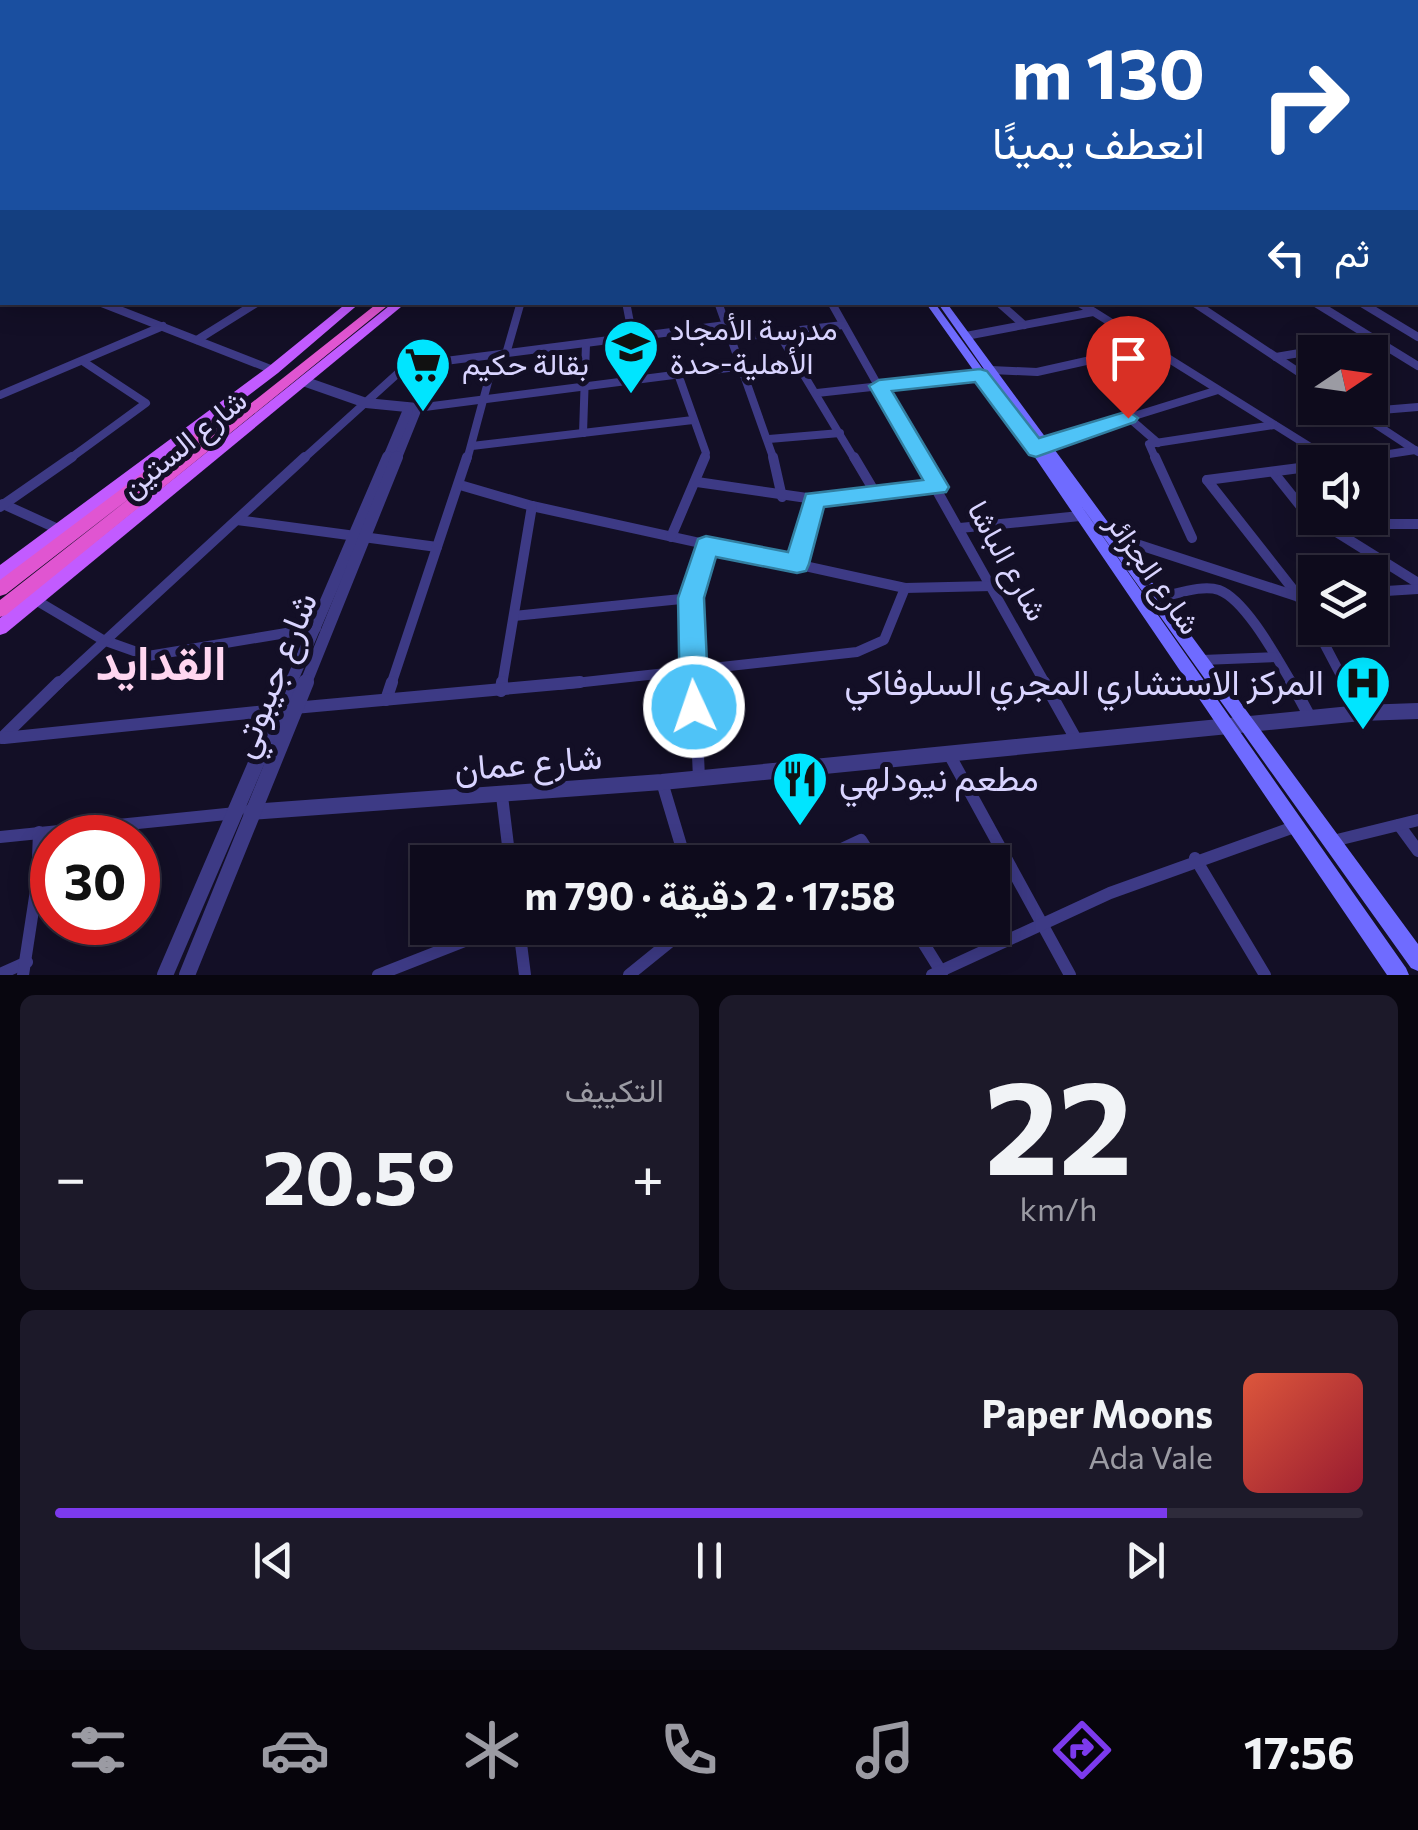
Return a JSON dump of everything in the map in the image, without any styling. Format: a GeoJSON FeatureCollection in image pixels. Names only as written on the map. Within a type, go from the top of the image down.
{"type":"FeatureCollection","features":[{"type":"Feature","properties":{"kind":"highway","name":"شارع الستين"},"geometry":{"type":"LineString","coordinates":[[0,590],[366,305]]}},
{"type":"Feature","properties":{"kind":"highway","name":"شارع الستين"},"geometry":{"type":"LineString","coordinates":[[0,610],[382,305]]}},
{"type":"Feature","properties":{"kind":"main road","name":"شارع الستين"},"geometry":{"type":"LineString","coordinates":[[0,574],[278,372],[353,305]]}},
{"type":"Feature","properties":{"kind":"main road","name":"شارع الستين"},"geometry":{"type":"LineString","coordinates":[[0,628],[398,305]]}},
{"type":"Feature","properties":{"kind":"main road","name":"شارع الجزائر"},"geometry":{"type":"LineString","coordinates":[[931,305],[1112,536],[1418,961]]}},
{"type":"Feature","properties":{"kind":"main road","name":"شارع الجزائر"},"geometry":{"type":"LineString","coordinates":[[944,305],[986,372]]}},
{"type":"Feature","properties":{"kind":"main road","name":"شارع الجزائر"},"geometry":{"type":"LineString","coordinates":[[1041,446],[1080,516],[1399,975]]}},
{"type":"Feature","properties":{"kind":"street"},"geometry":{"type":"LineString","coordinates":[[107,305],[278,372]]}},
{"type":"Feature","properties":{"kind":"street"},"geometry":{"type":"LineString","coordinates":[[196,340],[253,305]]}},
{"type":"Feature","properties":{"kind":"street"},"geometry":{"type":"LineString","coordinates":[[386,700],[460,485],[481,400],[520,305]]}},
{"type":"Feature","properties":{"kind":"street"},"geometry":{"type":"LineString","coordinates":[[627,305],[633,338]]}},
{"type":"Feature","properties":{"kind":"street"},"geometry":{"type":"LineString","coordinates":[[719,305],[769,440],[782,497]]}},
{"type":"Feature","properties":{"kind":"street","name":"شارع الباشا"},"geometry":{"type":"LineString","coordinates":[[834,305],[1077,741]]}},
{"type":"Feature","properties":{"kind":"street"},"geometry":{"type":"LineString","coordinates":[[1001,305],[1024,325]]}},
{"type":"Feature","properties":{"kind":"street"},"geometry":{"type":"LineString","coordinates":[[1082,305],[1307,445]]}},
{"type":"Feature","properties":{"kind":"street"},"geometry":{"type":"LineString","coordinates":[[1198,305],[1298,372]]}},
{"type":"Feature","properties":{"kind":"street"},"geometry":{"type":"LineString","coordinates":[[1319,305],[1368,335]]}},
{"type":"Feature","properties":{"kind":"street"},"geometry":{"type":"LineString","coordinates":[[1365,305],[1418,337]]}},
{"type":"Feature","properties":{"kind":"street"},"geometry":{"type":"LineString","coordinates":[[966,336],[1093,312]]}},
{"type":"Feature","properties":{"kind":"street"},"geometry":{"type":"LineString","coordinates":[[732,338],[844,324]]}},
{"type":"Feature","properties":{"kind":"street"},"geometry":{"type":"LineString","coordinates":[[1,737],[406,366],[726,325]]}},
{"type":"Feature","properties":{"kind":"street"},"geometry":{"type":"LineString","coordinates":[[0,395],[163,326]]}},
{"type":"Feature","properties":{"kind":"street"},"geometry":{"type":"LineString","coordinates":[[778,332],[876,494]]}},
{"type":"Feature","properties":{"kind":"street"},"geometry":{"type":"LineString","coordinates":[[583,432],[586,344]]}},
{"type":"Feature","properties":{"kind":"street"},"geometry":{"type":"LineString","coordinates":[[1388,347],[1418,366]]}},
{"type":"Feature","properties":{"kind":"street"},"geometry":{"type":"LineString","coordinates":[[817,393],[986,372],[1037,372],[1150,348]]}},
{"type":"Feature","properties":{"kind":"street"},"geometry":{"type":"LineString","coordinates":[[1276,357],[1298,353]]}},
{"type":"Feature","properties":{"kind":"street"},"geometry":{"type":"LineString","coordinates":[[2,505],[144,408],[146,403],[84,362]]}},
{"type":"Feature","properties":{"kind":"street"},"geometry":{"type":"LineString","coordinates":[[306,382],[366,402],[412,409],[744,366]]}},
{"type":"Feature","properties":{"kind":"street"},"geometry":{"type":"LineString","coordinates":[[671,537],[706,453],[678,374]]}},
{"type":"Feature","properties":{"kind":"street"},"geometry":{"type":"LineString","coordinates":[[1041,446],[1218,390]]}},
{"type":"Feature","properties":{"kind":"street"},"geometry":{"type":"LineString","coordinates":[[1388,408],[1418,407]]}},
{"type":"Feature","properties":{"kind":"street","name":"شارع جيبوتي"},"geometry":{"type":"LineString","coordinates":[[187,975],[319,628],[412,409]]}},
{"type":"Feature","properties":{"kind":"street"},"geometry":{"type":"LineString","coordinates":[[1128,418],[1158,443]]}},
{"type":"Feature","properties":{"kind":"street"},"geometry":{"type":"LineString","coordinates":[[472,446],[693,420]]}},
{"type":"Feature","properties":{"kind":"street"},"geometry":{"type":"LineString","coordinates":[[1192,538],[1149,444],[1274,425]]}},
{"type":"Feature","properties":{"kind":"street"},"geometry":{"type":"LineString","coordinates":[[1377,425],[1416,451]]}},
{"type":"Feature","properties":{"kind":"street"},"geometry":{"type":"LineString","coordinates":[[769,440],[840,433]]}},
{"type":"Feature","properties":{"kind":"street"},"geometry":{"type":"LineString","coordinates":[[1388,455],[1416,451]]}},
{"type":"Feature","properties":{"kind":"street"},"geometry":{"type":"LineString","coordinates":[[1298,468],[1207,480],[1298,596]]}},
{"type":"Feature","properties":{"kind":"street"},"geometry":{"type":"LineString","coordinates":[[1274,472],[1298,503]]}},
{"type":"Feature","properties":{"kind":"street"},"geometry":{"type":"LineString","coordinates":[[697,482],[814,500],[938,487]]}},
{"type":"Feature","properties":{"kind":"street"},"geometry":{"type":"LineString","coordinates":[[460,485],[532,506],[905,588],[992,586]]}},
{"type":"Feature","properties":{"kind":"street"},"geometry":{"type":"LineString","coordinates":[[797,564],[814,500]]}},
{"type":"Feature","properties":{"kind":"street"},"geometry":{"type":"LineString","coordinates":[[2,505],[58,529]]}},
{"type":"Feature","properties":{"kind":"street"},"geometry":{"type":"LineString","coordinates":[[501,691],[532,506]]}},
{"type":"Feature","properties":{"kind":"street"},"geometry":{"type":"LineString","coordinates":[[960,528],[1080,516]]}},
{"type":"Feature","properties":{"kind":"street"},"geometry":{"type":"LineString","coordinates":[[237,520],[437,547]]}},
{"type":"Feature","properties":{"kind":"street"},"geometry":{"type":"LineString","coordinates":[[1388,524],[1418,524]]}},
{"type":"Feature","properties":{"kind":"street"},"geometry":{"type":"LineString","coordinates":[[1341,535],[1418,586]]}},
{"type":"Feature","properties":{"kind":"street"},"geometry":{"type":"LineString","coordinates":[[1112,536],[1298,597]]}},
{"type":"Feature","properties":{"kind":"street"},"geometry":{"type":"LineString","coordinates":[[699,779],[691,598],[706,546]]}},
{"type":"Feature","properties":{"kind":"street"},"geometry":{"type":"LineString","coordinates":[[1388,590],[1418,586]]}},
{"type":"Feature","properties":{"kind":"street"},"geometry":{"type":"LineString","coordinates":[[1,737],[501,691],[857,652],[884,640],[905,588]]}},
{"type":"Feature","properties":{"kind":"street"},"geometry":{"type":"LineString","coordinates":[[1156,598],[1222,590],[1230,595],[1276,657],[1311,718]]}},
{"type":"Feature","properties":{"kind":"street"},"geometry":{"type":"LineString","coordinates":[[514,616],[691,598]]}},
{"type":"Feature","properties":{"kind":"street"},"geometry":{"type":"LineString","coordinates":[[34,600],[103,640],[148,656],[319,628]]}},
{"type":"Feature","properties":{"kind":"street"},"geometry":{"type":"LineString","coordinates":[[1325,645],[1361,713]]}},
{"type":"Feature","properties":{"kind":"street"},"geometry":{"type":"LineString","coordinates":[[1202,660],[1276,657]]}},
{"type":"Feature","properties":{"kind":"street","name":"شارع جيبوتي"},"geometry":{"type":"LineString","coordinates":[[165,975],[234,813],[287,709]]}},
{"type":"Feature","properties":{"kind":"street","name":"شارع عمان"},"geometry":{"type":"LineString","coordinates":[[160,820],[699,779],[1361,713],[1418,711]]}},
{"type":"Feature","properties":{"kind":"street"},"geometry":{"type":"LineString","coordinates":[[948,754],[1070,975]]}},
{"type":"Feature","properties":{"kind":"street"},"geometry":{"type":"LineString","coordinates":[[662,782],[681,845]]}},
{"type":"Feature","properties":{"kind":"street"},"geometry":{"type":"LineString","coordinates":[[502,796],[508,845]]}},
{"type":"Feature","properties":{"kind":"street"},"geometry":{"type":"LineString","coordinates":[[1331,842],[1418,820]]}},
{"type":"Feature","properties":{"kind":"street"},"geometry":{"type":"LineString","coordinates":[[1399,825],[1418,851]]}},
{"type":"Feature","properties":{"kind":"street"},"geometry":{"type":"LineString","coordinates":[[923,945],[938,974],[1042,922],[1195,858],[1294,827]]}},
{"type":"Feature","properties":{"kind":"street","name":"شارع عمان"},"geometry":{"type":"LineString","coordinates":[[0,837],[30,833]]}},
{"type":"Feature","properties":{"kind":"street"},"geometry":{"type":"LineString","coordinates":[[1195,858],[1265,975]]}},
{"type":"Feature","properties":{"kind":"street"},"geometry":{"type":"LineString","coordinates":[[0,974],[25,969],[30,920]]}},
{"type":"Feature","properties":{"kind":"street"},"geometry":{"type":"LineString","coordinates":[[378,975],[455,945]]}},
{"type":"Feature","properties":{"kind":"street"},"geometry":{"type":"LineString","coordinates":[[521,945],[525,975]]}},
{"type":"Feature","properties":{"kind":"street"},"geometry":{"type":"LineString","coordinates":[[630,975],[666,945]]}},
{"type":"Feature","properties":{"kind":"place","name":"مدرسة الأمجاد الأهلية-حدة"},"geometry":{"type":"Point","coordinates":[631,396]}},
{"type":"Feature","properties":{"kind":"place","name":"بقالة حكيم"},"geometry":{"type":"Point","coordinates":[423,414]}},
{"type":"Feature","properties":{"kind":"place","name":"المركز الاستشاري المجري السلوفاكي"},"geometry":{"type":"Point","coordinates":[1363,732]}},
{"type":"Feature","properties":{"kind":"place","name":"مطعم نيودلهي"},"geometry":{"type":"Point","coordinates":[800,828]}},
{"type":"Feature","properties":{"kind":"district","name":"القدايد"},"geometry":{"type":"Point","coordinates":[161,663]}},
{"type":"Feature","properties":{"kind":"route"},"geometry":{"type":"LineString","coordinates":[[694,707],[691,598],[706,546],[797,564],[814,500],[938,487],[879,386],[980,375],[1036,450],[1046,443],[1128,418]]}}]}
